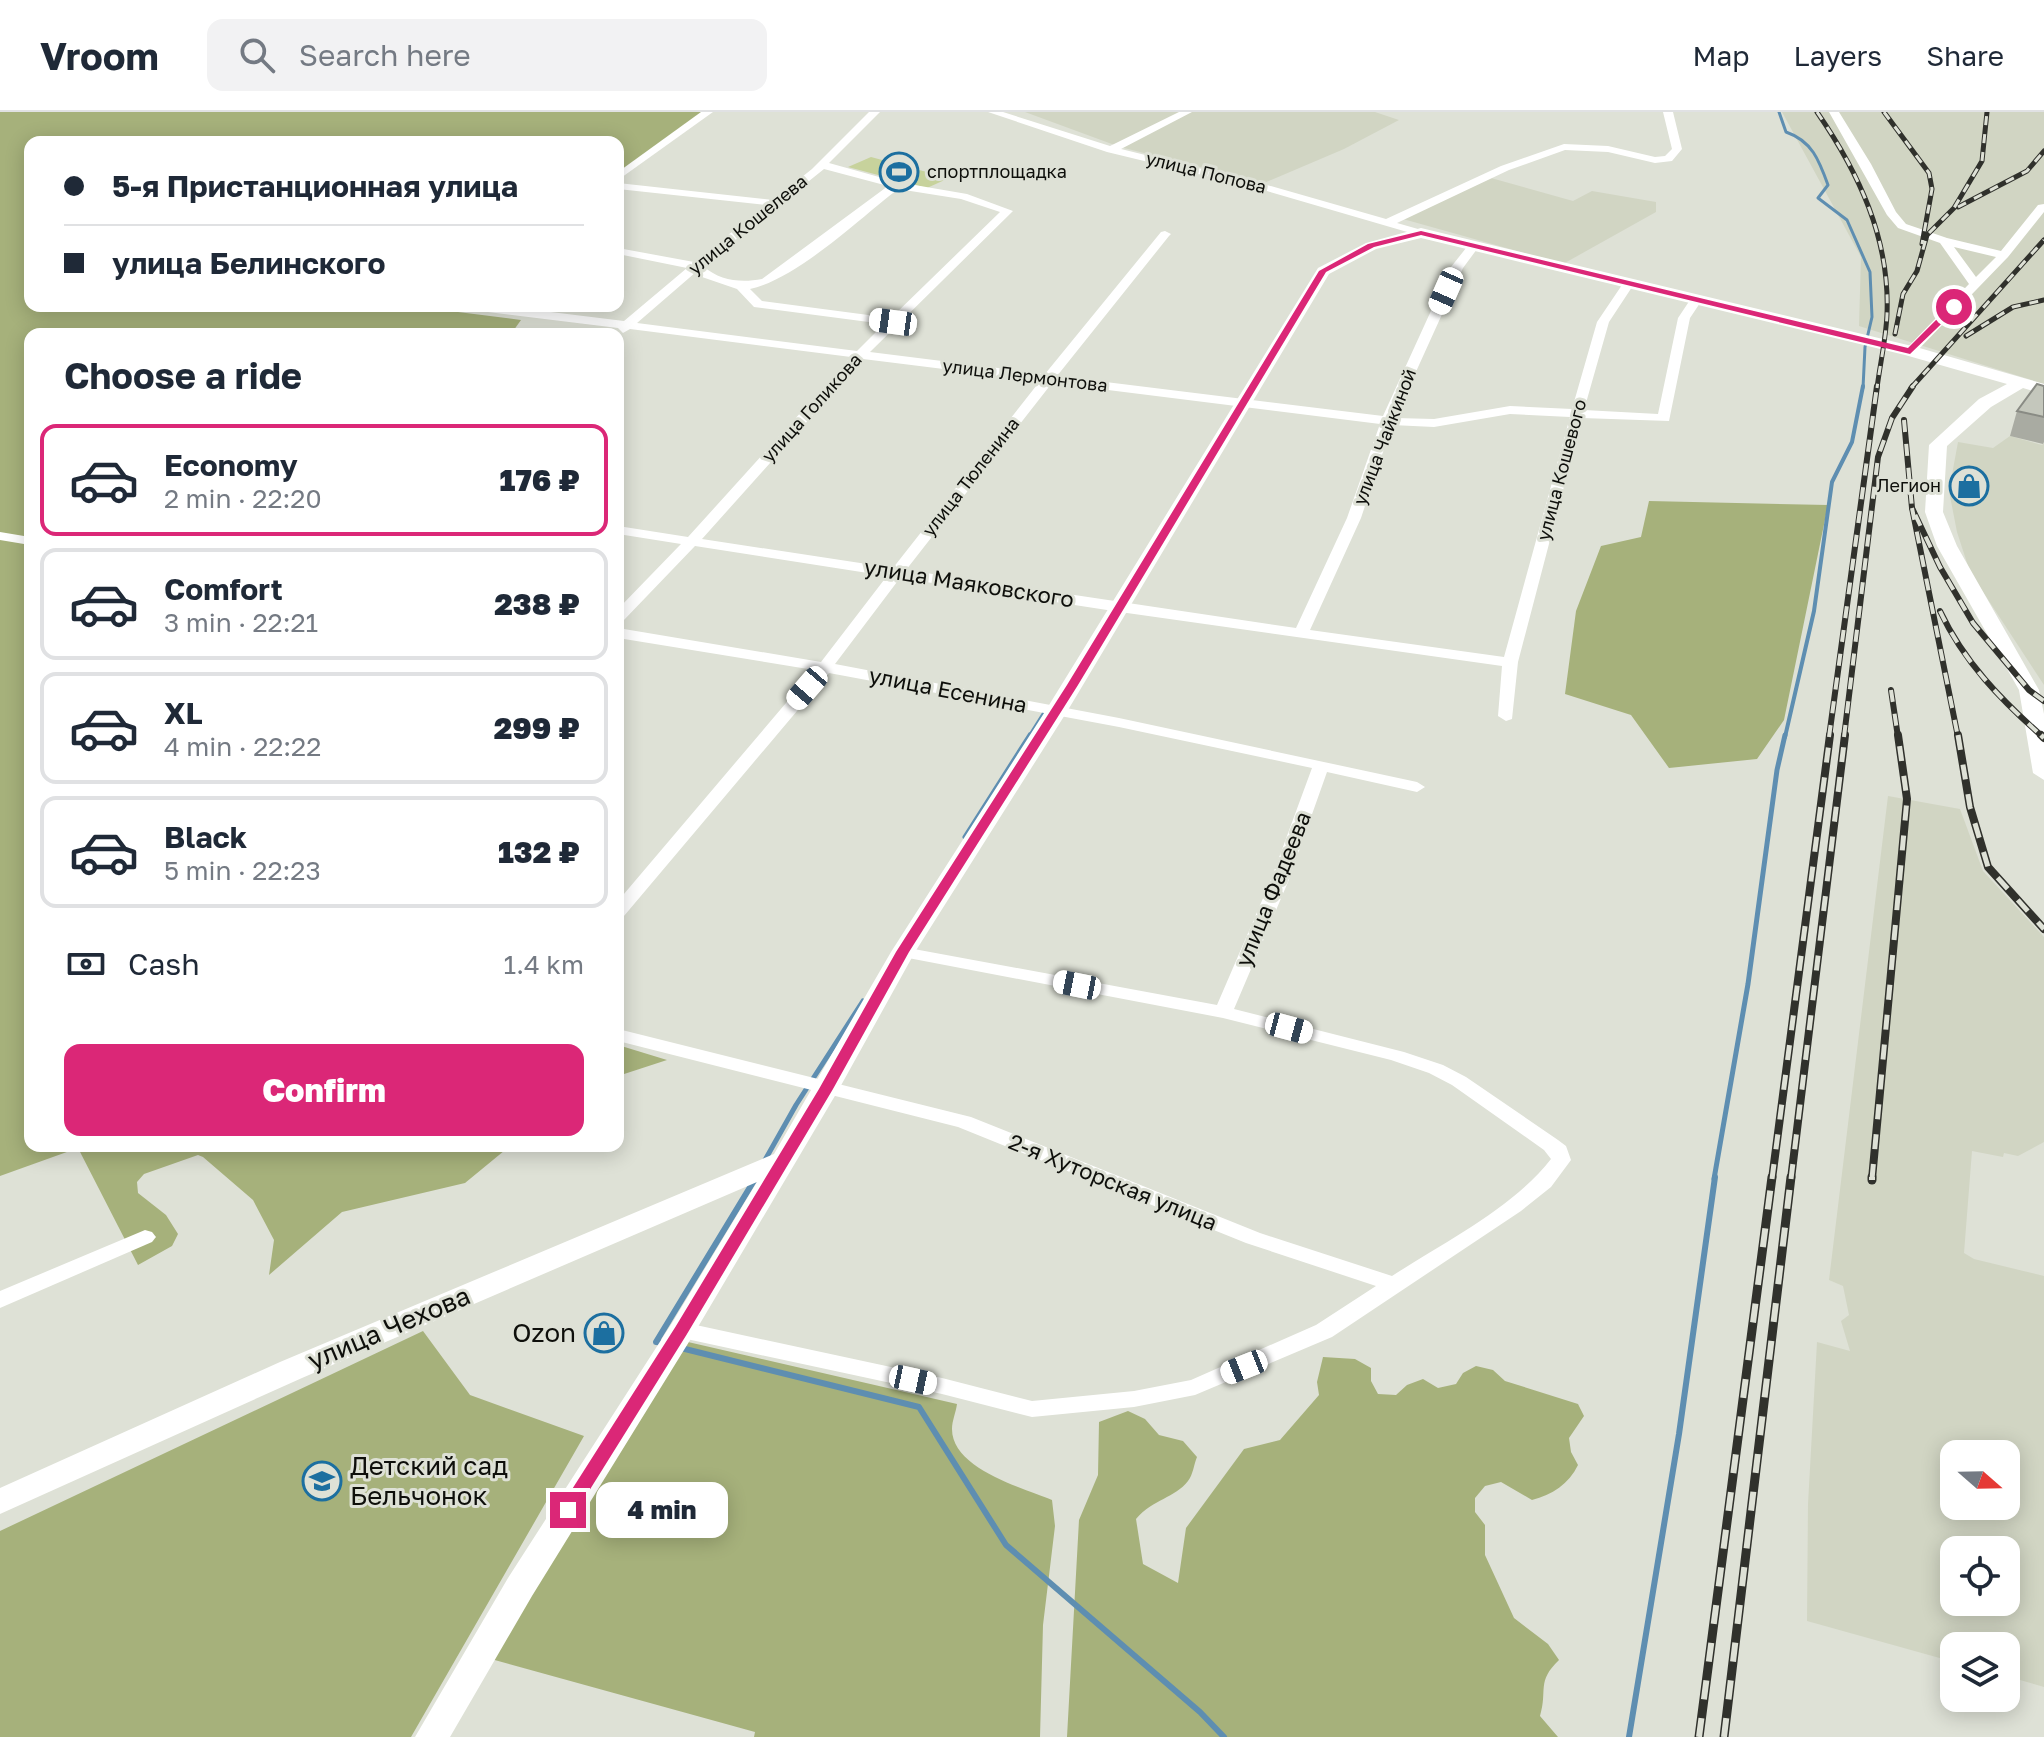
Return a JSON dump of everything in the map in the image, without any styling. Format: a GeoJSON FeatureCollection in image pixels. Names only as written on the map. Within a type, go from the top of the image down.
{"type":"FeatureCollection","features":[{"type":"Feature","properties":{"kind":"street"},"geometry":{"type":"LineString","coordinates":[[624,173],[708,112]]}},
{"type":"Feature","properties":{"kind":"street","name":"улица Кошелева"},"geometry":{"type":"LineString","coordinates":[[624,328],[696,266],[823,165],[875,112]]}},
{"type":"Feature","properties":{"kind":"street","name":"улица Попова"},"geometry":{"type":"LineString","coordinates":[[993,112],[1111,150],[1263,187],[1421,233]]}},
{"type":"Feature","properties":{"kind":"street"},"geometry":{"type":"LineString","coordinates":[[1111,150],[1187,112]]}},
{"type":"Feature","properties":{"kind":"street"},"geometry":{"type":"LineString","coordinates":[[1387,223],[1505,168],[1564,147],[1608,149],[1655,160],[1668,159],[1677,149],[1668,112]]}},
{"type":"Feature","properties":{"kind":"street"},"geometry":{"type":"LineString","coordinates":[[1834,112],[1891,213],[1902,226],[1944,241],[2004,255]]}},
{"type":"Feature","properties":{"kind":"street","name":"улица Голикова"},"geometry":{"type":"LineString","coordinates":[[624,612],[858,357],[1007,211],[963,196],[896,185],[823,165]]}},
{"type":"Feature","properties":{"kind":"street"},"geometry":{"type":"LineString","coordinates":[[741,287],[766,282],[791,266],[896,185]]}},
{"type":"Feature","properties":{"kind":"street"},"geometry":{"type":"LineString","coordinates":[[624,187],[773,203]]}},
{"type":"Feature","properties":{"kind":"street"},"geometry":{"type":"LineString","coordinates":[[1910,351],[2004,255],[2042,207]]}},
{"type":"Feature","properties":{"kind":"street"},"geometry":{"type":"LineString","coordinates":[[432,1737],[520,1587],[682,1330],[826,1089],[903,952],[1120,608],[1323,271],[1371,246],[1421,233],[1910,351],[2044,389]]}},
{"type":"Feature","properties":{"kind":"street","name":"улица Тюленина"},"geometry":{"type":"LineString","coordinates":[[624,905],[826,666],[1048,379],[1165,234]]}},
{"type":"Feature","properties":{"kind":"street"},"geometry":{"type":"LineString","coordinates":[[1944,241],[1976,285]]}},
{"type":"Feature","properties":{"kind":"street","name":"улица Чайкиной"},"geometry":{"type":"LineString","coordinates":[[1301,633],[1354,518],[1388,419],[1457,267],[1474,245]]}},
{"type":"Feature","properties":{"kind":"street"},"geometry":{"type":"LineString","coordinates":[[624,252],[696,266],[706,275],[741,287],[758,304],[893,322]]}},
{"type":"Feature","properties":{"kind":"street","name":"улица Кошевого"},"geometry":{"type":"LineString","coordinates":[[1506,716],[1510,662],[1603,322],[1628,284]]}},
{"type":"Feature","properties":{"kind":"street","name":"улица Лермонтова"},"geometry":{"type":"LineString","coordinates":[[624,330],[1243,401],[1405,423],[1434,423],[1510,410],[1664,418],[1684,318],[1696,300]]}},
{"type":"Feature","properties":{"kind":"street","name":"улица Лермонтова"},"geometry":{"type":"LineString","coordinates":[[510,312],[610,328]]}},
{"type":"Feature","properties":{"kind":"street"},"geometry":{"type":"LineString","coordinates":[[2022,382],[1985,403],[1938,445],[1934,512],[1947,546],[2029,690],[2044,773]]}},
{"type":"Feature","properties":{"kind":"street","name":"улица Маяковского"},"geometry":{"type":"LineString","coordinates":[[624,531],[1120,608],[1510,662]]}},
{"type":"Feature","properties":{"kind":"street"},"geometry":{"type":"LineString","coordinates":[[0,536],[24,540]]}},
{"type":"Feature","properties":{"kind":"street","name":"улица Есенина"},"geometry":{"type":"LineString","coordinates":[[624,634],[826,666],[1057,710],[1417,787]]}},
{"type":"Feature","properties":{"kind":"street","name":"улица Фадеева"},"geometry":{"type":"LineString","coordinates":[[1223,1012],[1279,882],[1321,765]]}},
{"type":"Feature","properties":{"kind":"street"},"geometry":{"type":"LineString","coordinates":[[682,1330],[942,1386],[1032,1409],[1134,1399],[1195,1387],[1324,1331],[1514,1206],[1544,1182],[1561,1160],[1559,1151],[1551,1145],[1436,1069],[1223,1012],[903,952]]}},
{"type":"Feature","properties":{"kind":"street","name":"2-я Хуторская улица"},"geometry":{"type":"LineString","coordinates":[[624,1037],[964,1122],[1253,1238],[1397,1285]]}},
{"type":"Feature","properties":{"kind":"street","name":"улица Чехова"},"geometry":{"type":"LineString","coordinates":[[0,1502],[305,1364],[781,1161]]}},
{"type":"Feature","properties":{"kind":"street"},"geometry":{"type":"LineString","coordinates":[[0,1300],[145,1237]]}},
{"type":"Feature","properties":{"kind":"shaded area"},"geometry":{"type":"Polygon","coordinates":[[[1025,112],[1375,112],[1399,120],[1344,149],[1264,183],[1120,147],[1025,112]]]}},
{"type":"Feature","properties":{"kind":"shaded area"},"geometry":{"type":"Polygon","coordinates":[[[1782,112],[2044,112],[2044,384],[1859,326],[1861,257],[1782,112]]]}},
{"type":"Feature","properties":{"kind":"shaded area"},"geometry":{"type":"Polygon","coordinates":[[[1491,178],[1573,201],[1592,191],[1656,202],[1656,212],[1563,264],[1403,219],[1491,178]]]}},
{"type":"Feature","properties":{"kind":"shaded area"},"geometry":{"type":"Polygon","coordinates":[[[2010,436],[2044,443],[2044,685],[1970,572],[1957,532],[1949,491],[1958,442],[1993,448],[2010,436]]]}},
{"type":"Feature","properties":{"kind":"shaded area"},"geometry":{"type":"Polygon","coordinates":[[[1888,796],[1960,809],[1983,871],[2044,937],[2044,1142],[2018,1156],[2004,1153],[2003,1157],[1972,1151],[1964,1253],[1974,1259],[2044,1276],[2044,1687],[2020,1680],[2020,1632],[1940,1632],[1940,1658],[1807,1621],[1808,1504],[1817,1342],[1850,1351],[1841,1321],[1849,1315],[1843,1286],[1829,1280],[1888,796]]]}},
{"type":"Feature","properties":{"kind":"green space"},"geometry":{"type":"Polygon","coordinates":[[[0,112],[702,112],[624,170],[624,136],[24,136],[24,312],[458,312],[521,320],[515,328],[24,328],[24,1152],[67,1152],[0,1176],[0,112]]]}},
{"type":"Feature","properties":{"kind":"green space","name":"спортплощадка"},"geometry":{"type":"Polygon","coordinates":[[[871,157],[949,178],[927,188],[848,167],[871,157]]]}},
{"type":"Feature","properties":{"kind":"green space"},"geometry":{"type":"Polygon","coordinates":[[[1649,501],[1828,505],[1784,720],[1757,759],[1669,768],[1631,715],[1565,694],[1576,611],[1601,546],[1641,537],[1649,501]]]}},
{"type":"Feature","properties":{"kind":"green space"},"geometry":{"type":"Polygon","coordinates":[[[624,1047],[667,1060],[624,1074],[624,1047]]]}},
{"type":"Feature","properties":{"kind":"green space"},"geometry":{"type":"Polygon","coordinates":[[[80,1152],[503,1152],[465,1183],[342,1212],[269,1275],[274,1240],[253,1200],[198,1155],[144,1174],[137,1182],[138,1193],[166,1215],[178,1234],[172,1246],[138,1265],[80,1152]]]}},
{"type":"Feature","properties":{"kind":"green space","name":"Детский сад Бельчонок"},"geometry":{"type":"Polygon","coordinates":[[[423,1331],[470,1395],[584,1436],[411,1737],[0,1737],[0,1531],[423,1331]]]}},
{"type":"Feature","properties":{"kind":"green space"},"geometry":{"type":"Polygon","coordinates":[[[688,1342],[957,1404],[952,1429],[955,1443],[964,1455],[991,1475],[1052,1500],[1055,1526],[1043,1625],[1040,1737],[754,1737],[755,1732],[491,1659],[688,1342]]]}},
{"type":"Feature","properties":{"kind":"green space"},"geometry":{"type":"Polygon","coordinates":[[[1323,1357],[1355,1359],[1371,1368],[1371,1381],[1378,1394],[1396,1395],[1407,1385],[1423,1379],[1438,1388],[1456,1384],[1463,1373],[1476,1366],[1493,1370],[1505,1381],[1578,1404],[1584,1416],[1569,1438],[1571,1452],[1578,1465],[1565,1483],[1553,1492],[1532,1500],[1501,1482],[1485,1486],[1475,1498],[1475,1512],[1485,1525],[1485,1555],[1514,1618],[1548,1644],[1559,1660],[1547,1674],[1540,1716],[1558,1737],[1067,1737],[1079,1520],[1098,1475],[1099,1422],[1128,1411],[1145,1419],[1159,1435],[1183,1441],[1197,1457],[1191,1476],[1183,1487],[1149,1507],[1136,1519],[1143,1564],[1178,1583],[1186,1528],[1244,1449],[1280,1440],[1319,1395],[1317,1382],[1323,1357]]]}},
{"type":"Feature","properties":{"kind":"building"},"geometry":{"type":"Polygon","coordinates":[[[2037,384],[2044,386],[2044,417],[2017,411],[2037,384]]]}},
{"type":"Feature","properties":{"kind":"waterway"},"geometry":{"type":"LineString","coordinates":[[1779,112],[1786,132],[1808,146],[1818,160],[1828,185],[1818,198],[1847,220],[1870,272],[1872,317],[1865,347],[1863,388]]}},
{"type":"Feature","properties":{"kind":"waterway"},"geometry":{"type":"LineString","coordinates":[[1785,737],[1814,611],[1832,482],[1852,442],[1863,386]]}},
{"type":"Feature","properties":{"kind":"waterway"},"geometry":{"type":"LineString","coordinates":[[1029,737],[1046,710]]}},
{"type":"Feature","properties":{"kind":"waterway"},"geometry":{"type":"LineString","coordinates":[[965,837],[1030,735]]}},
{"type":"Feature","properties":{"kind":"waterway"},"geometry":{"type":"LineString","coordinates":[[1714,1179],[1748,984],[1777,770],[1785,735]]}},
{"type":"Feature","properties":{"kind":"waterway"},"geometry":{"type":"LineString","coordinates":[[765,1160],[796,1105],[863,1001]]}},
{"type":"Feature","properties":{"kind":"waterway"},"geometry":{"type":"LineString","coordinates":[[1629,1737],[1679,1434],[1715,1177]]}},
{"type":"Feature","properties":{"kind":"waterway"},"geometry":{"type":"LineString","coordinates":[[664,1343],[656,1342],[755,1179]]}},
{"type":"Feature","properties":{"kind":"waterway"},"geometry":{"type":"LineString","coordinates":[[681,1348],[919,1407],[1006,1545],[1200,1712],[1224,1737]]}},
{"type":"Feature","properties":{"kind":"railway"},"geometry":{"type":"LineString","coordinates":[[1817,112],[1858,183],[1869,208],[1883,259],[1887,314],[1877,388]]}},
{"type":"Feature","properties":{"kind":"railway"},"geometry":{"type":"LineString","coordinates":[[1884,112],[1929,173],[1932,189],[1922,244]]}},
{"type":"Feature","properties":{"kind":"railway"},"geometry":{"type":"LineString","coordinates":[[1895,334],[1903,294],[1917,271],[1927,235],[1954,208],[1982,161],[1987,112]]}},
{"type":"Feature","properties":{"kind":"railway"},"geometry":{"type":"LineString","coordinates":[[1958,207],[2027,171],[2044,151]]}},
{"type":"Feature","properties":{"kind":"railway"},"geometry":{"type":"LineString","coordinates":[[1911,388],[2044,240]]}},
{"type":"Feature","properties":{"kind":"railway"},"geometry":{"type":"LineString","coordinates":[[1966,336],[2013,307],[2044,300]]}},
{"type":"Feature","properties":{"kind":"railway"},"geometry":{"type":"LineString","coordinates":[[1829,737],[1877,386]]}},
{"type":"Feature","properties":{"kind":"railway"},"geometry":{"type":"LineString","coordinates":[[1844,737],[1878,457],[1892,418],[1913,386]]}},
{"type":"Feature","properties":{"kind":"railway"},"geometry":{"type":"LineString","coordinates":[[1904,420],[1912,508]]}},
{"type":"Feature","properties":{"kind":"railway"},"geometry":{"type":"LineString","coordinates":[[1912,508],[1940,567],[1973,623],[2029,690],[2044,701]]}},
{"type":"Feature","properties":{"kind":"railway"},"geometry":{"type":"LineString","coordinates":[[1912,508],[1958,737]]}},
{"type":"Feature","properties":{"kind":"railway"},"geometry":{"type":"LineString","coordinates":[[1940,611],[1972,664],[2043,737]]}},
{"type":"Feature","properties":{"kind":"railway"},"geometry":{"type":"LineString","coordinates":[[1891,690],[1898,737]]}},
{"type":"Feature","properties":{"kind":"railway"},"geometry":{"type":"LineString","coordinates":[[1772,1179],[1830,735]]}},
{"type":"Feature","properties":{"kind":"railway"},"geometry":{"type":"LineString","coordinates":[[1791,1179],[1845,735]]}},
{"type":"Feature","properties":{"kind":"railway"},"geometry":{"type":"LineString","coordinates":[[1872,1179],[1907,799],[1898,735]]}},
{"type":"Feature","properties":{"kind":"railway"},"geometry":{"type":"LineString","coordinates":[[1958,735],[1970,807],[1988,867],[2044,929]]}},
{"type":"Feature","properties":{"kind":"railway"},"geometry":{"type":"LineString","coordinates":[[1699,1737],[1772,1177]]}},
{"type":"Feature","properties":{"kind":"railway"},"geometry":{"type":"LineString","coordinates":[[1724,1737],[1791,1177]]}},
{"type":"Feature","properties":{"kind":"place","name":"спортплощадка"},"geometry":{"type":"Point","coordinates":[899,172]}},
{"type":"Feature","properties":{"kind":"place","name":"Легион"},"geometry":{"type":"Point","coordinates":[1969,486]}},
{"type":"Feature","properties":{"kind":"place","name":"Ozon"},"geometry":{"type":"Point","coordinates":[604,1333]}},
{"type":"Feature","properties":{"kind":"place","name":"Детский сад Бельчонок"},"geometry":{"type":"Point","coordinates":[322,1481]}},
{"type":"Feature","properties":{"kind":"route"},"geometry":{"type":"LineString","coordinates":[[568,1510],[682,1330],[826,1089],[903,952],[1073,685],[1323,271],[1371,246],[1421,233],[1910,351],[1954,307]]}}]}
